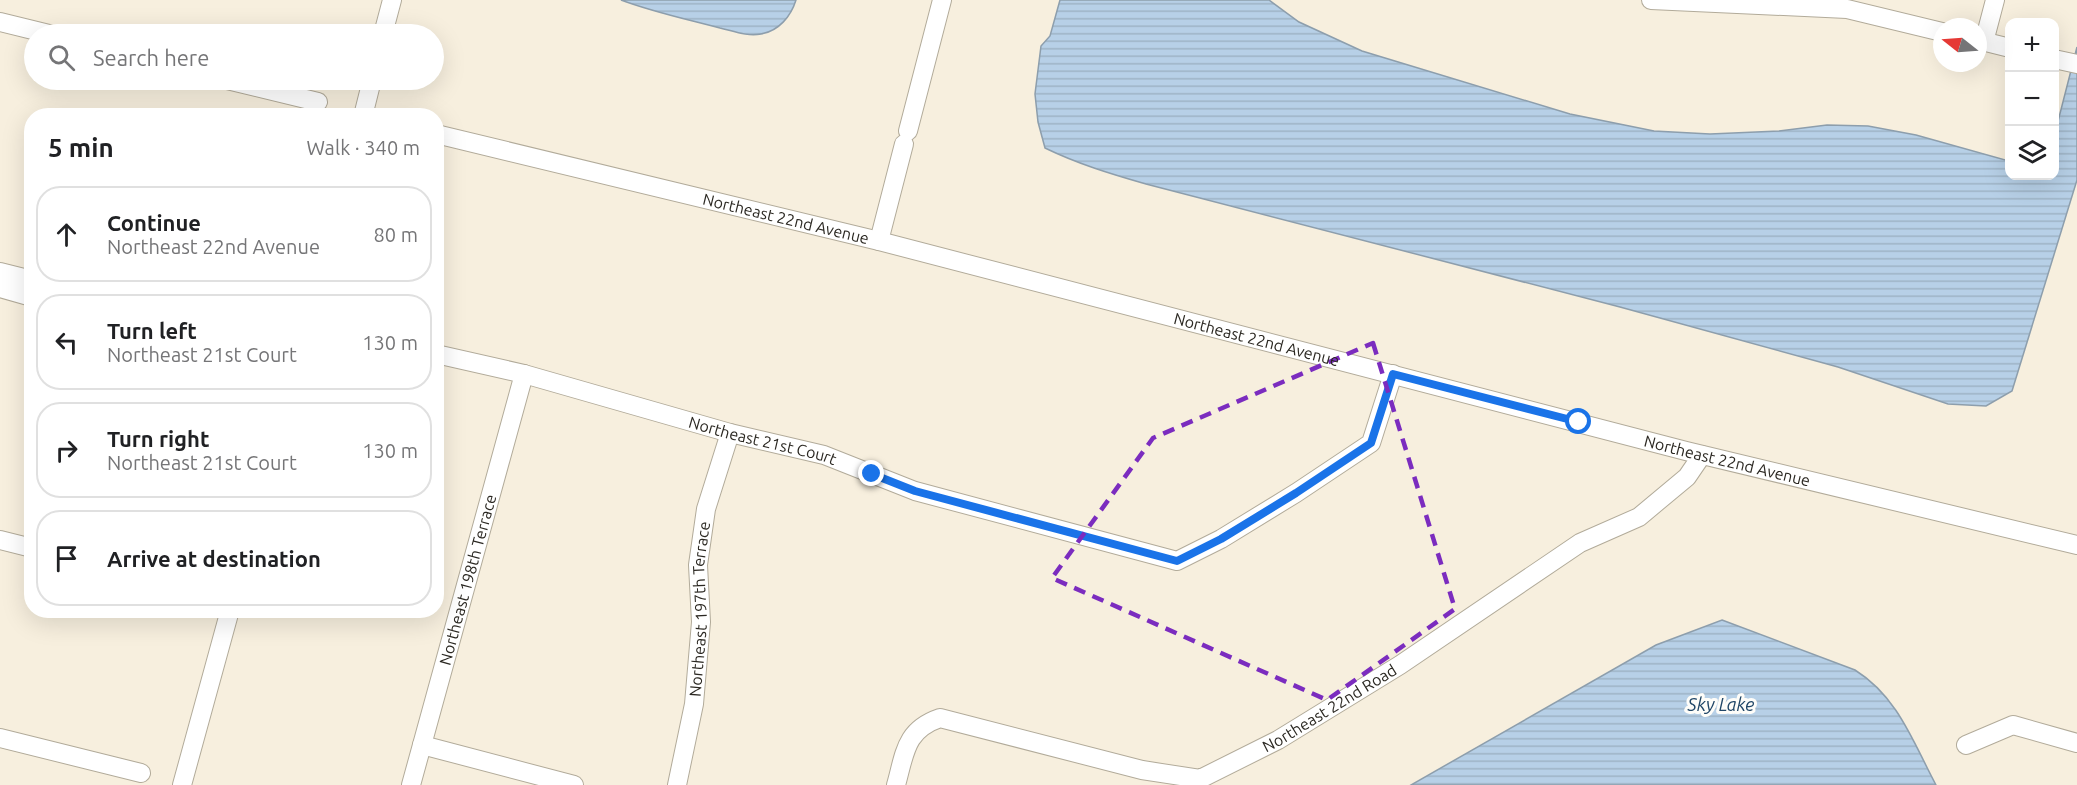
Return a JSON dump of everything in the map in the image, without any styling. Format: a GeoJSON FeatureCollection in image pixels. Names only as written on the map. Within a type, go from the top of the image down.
{"type":"FeatureCollection","features":[{"type":"Feature","properties":{"kind":"street"},"geometry":{"type":"LineString","coordinates":[[386,24],[392,0]]}},
{"type":"Feature","properties":{"kind":"street"},"geometry":{"type":"LineString","coordinates":[[879,241],[942,0]]}},
{"type":"Feature","properties":{"kind":"street"},"geometry":{"type":"LineString","coordinates":[[1651,0],[1847,9],[1933,30]]}},
{"type":"Feature","properties":{"kind":"street"},"geometry":{"type":"LineString","coordinates":[[1987,23],[1995,0]]}},
{"type":"Feature","properties":{"kind":"street"},"geometry":{"type":"LineString","coordinates":[[0,22],[24,28]]}},
{"type":"Feature","properties":{"kind":"street"},"geometry":{"type":"LineString","coordinates":[[1987,42],[2005,47]]}},
{"type":"Feature","properties":{"kind":"street"},"geometry":{"type":"LineString","coordinates":[[268,90],[318,102]]}},
{"type":"Feature","properties":{"kind":"street"},"geometry":{"type":"LineString","coordinates":[[365,108],[370,90]]}},
{"type":"Feature","properties":{"kind":"street","name":"Northeast 22nd Avenue"},"geometry":{"type":"LineString","coordinates":[[444,137],[879,241],[1702,455],[2077,545]]}},
{"type":"Feature","properties":{"kind":"street"},"geometry":{"type":"LineString","coordinates":[[0,272],[24,278]]}},
{"type":"Feature","properties":{"kind":"street"},"geometry":{"type":"LineString","coordinates":[[0,288],[24,295]]}},
{"type":"Feature","properties":{"kind":"street","name":"Northeast 21st Court"},"geometry":{"type":"LineString","coordinates":[[444,356],[524,374],[730,433],[824,455],[915,491],[1177,561],[1221,539],[1371,443],[1393,374]]}},
{"type":"Feature","properties":{"kind":"street","name":"Northeast 198th Terrace"},"geometry":{"type":"LineString","coordinates":[[411,785],[524,374]]}},
{"type":"Feature","properties":{"kind":"street","name":"Northeast 197th Terrace"},"geometry":{"type":"LineString","coordinates":[[678,785],[694,704],[701,622],[698,565],[706,509],[730,433]]}},
{"type":"Feature","properties":{"kind":"street","name":"Northeast 22nd Road"},"geometry":{"type":"LineString","coordinates":[[896,785],[908,740],[926,723],[940,718],[1142,770],[1200,779],[1278,740],[1400,665],[1580,543],[1639,518],[1687,477],[1702,455]]}},
{"type":"Feature","properties":{"kind":"street"},"geometry":{"type":"LineString","coordinates":[[0,540],[24,546]]}},
{"type":"Feature","properties":{"kind":"street"},"geometry":{"type":"LineString","coordinates":[[182,785],[228,618]]}},
{"type":"Feature","properties":{"kind":"street"},"geometry":{"type":"LineString","coordinates":[[1966,745],[2013,725],[2077,743]]}},
{"type":"Feature","properties":{"kind":"street"},"geometry":{"type":"LineString","coordinates":[[0,738],[141,773]]}},
{"type":"Feature","properties":{"kind":"street"},"geometry":{"type":"LineString","coordinates":[[422,745],[574,785]]}},
{"type":"Feature","properties":{"kind":"highlighted area"},"geometry":{"type":"Polygon","coordinates":[[[1373,343],[1455,609],[1327,700],[1052,578],[1153,438],[1373,343]]]}},
{"type":"Feature","properties":{"kind":"water"},"geometry":{"type":"Polygon","coordinates":[[[621,0],[796,0],[791,12],[779,26],[767,32],[751,35],[621,0]]]}},
{"type":"Feature","properties":{"kind":"water"},"geometry":{"type":"Polygon","coordinates":[[[1060,0],[1269,0],[1299,22],[1362,51],[1570,114],[1654,131],[1710,134],[1779,131],[1827,125],[1868,126],[1916,135],[2005,160],[2005,180],[2059,180],[2059,117],[2077,47],[2077,180],[2012,391],[1986,406],[1948,404],[1838,367],[1620,307],[1146,184],[1057,154],[1045,148],[1038,122],[1035,94],[1041,46],[1050,36],[1060,0]]]}},
{"type":"Feature","properties":{"kind":"water","name":"Sky Lake"},"geometry":{"type":"Polygon","coordinates":[[[1722,620],[1855,670],[1870,681],[1883,693],[1903,722],[1936,785],[1411,785],[1656,645],[1722,620]]]}},
{"type":"Feature","properties":{"kind":"route"},"geometry":{"type":"LineString","coordinates":[[872,474],[915,491],[1177,561],[1221,539],[1371,443],[1393,374],[1579,422]]}}]}
